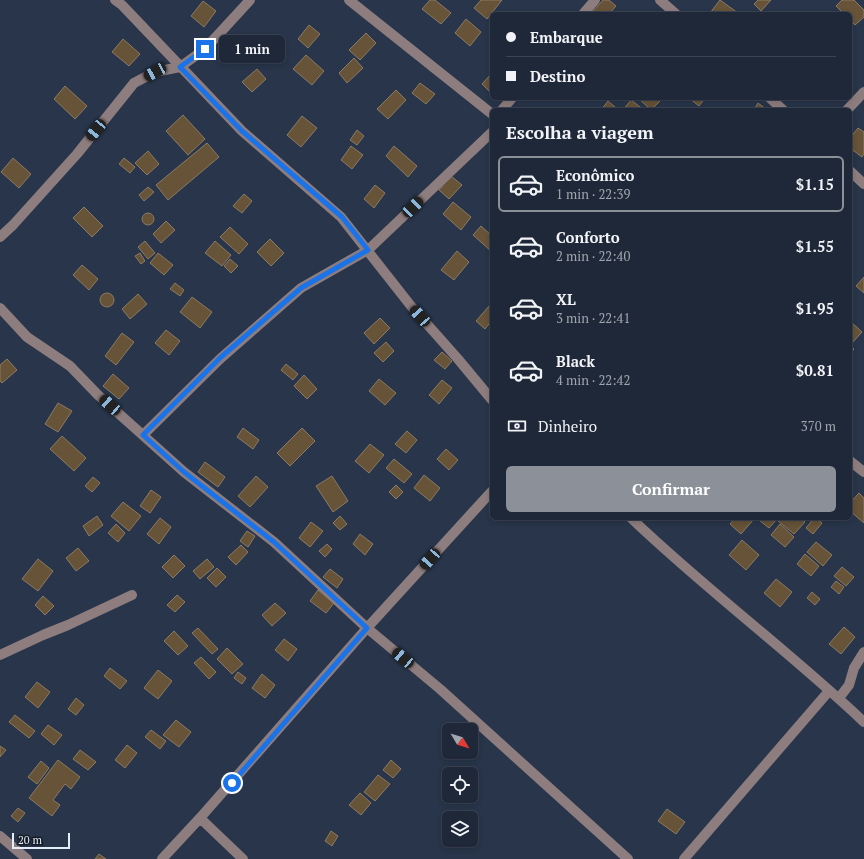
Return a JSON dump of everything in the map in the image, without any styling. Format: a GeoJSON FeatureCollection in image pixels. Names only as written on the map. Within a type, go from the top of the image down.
{"type":"FeatureCollection","features":[{"type":"Feature","properties":{"kind":"street"},"geometry":{"type":"LineString","coordinates":[[115,0],[122,5],[242,131],[342,217],[411,306],[490,398]]}},
{"type":"Feature","properties":{"kind":"street"},"geometry":{"type":"LineString","coordinates":[[0,237],[13,225],[77,154],[134,83],[155,72],[180,67],[205,49],[250,0]]}},
{"type":"Feature","properties":{"kind":"street"},"geometry":{"type":"LineString","coordinates":[[349,0],[490,112]]}},
{"type":"Feature","properties":{"kind":"street"},"geometry":{"type":"LineString","coordinates":[[585,12],[595,0]]}},
{"type":"Feature","properties":{"kind":"street"},"geometry":{"type":"LineString","coordinates":[[660,0],[674,12]]}},
{"type":"Feature","properties":{"kind":"street"},"geometry":{"type":"LineString","coordinates":[[849,108],[864,92]]}},
{"type":"Feature","properties":{"kind":"street"},"geometry":{"type":"LineString","coordinates":[[504,108],[510,100]]}},
{"type":"Feature","properties":{"kind":"street"},"geometry":{"type":"LineString","coordinates":[[772,100],[782,108]]}},
{"type":"Feature","properties":{"kind":"street"},"geometry":{"type":"LineString","coordinates":[[143,435],[220,358],[301,288],[368,250],[490,134]]}},
{"type":"Feature","properties":{"kind":"street"},"geometry":{"type":"LineString","coordinates":[[852,173],[864,184]]}},
{"type":"Feature","properties":{"kind":"street"},"geometry":{"type":"LineString","coordinates":[[0,308],[27,337],[70,366],[98,395],[184,472],[274,542],[367,628],[440,689],[628,859]]}},
{"type":"Feature","properties":{"kind":"street"},"geometry":{"type":"LineString","coordinates":[[852,463],[864,472]]}},
{"type":"Feature","properties":{"kind":"street"},"geometry":{"type":"LineString","coordinates":[[162,859],[490,492]]}},
{"type":"Feature","properties":{"kind":"street"},"geometry":{"type":"LineString","coordinates":[[633,520],[839,698],[864,722]]}},
{"type":"Feature","properties":{"kind":"street"},"geometry":{"type":"LineString","coordinates":[[0,656],[43,635],[132,596]]}},
{"type":"Feature","properties":{"kind":"street"},"geometry":{"type":"LineString","coordinates":[[839,698],[849,685],[854,668],[864,652]]}},
{"type":"Feature","properties":{"kind":"street"},"geometry":{"type":"LineString","coordinates":[[684,859],[830,691]]}},
{"type":"Feature","properties":{"kind":"street"},"geometry":{"type":"LineString","coordinates":[[200,818],[243,859]]}},
{"type":"Feature","properties":{"kind":"street"},"geometry":{"type":"LineString","coordinates":[[0,836],[27,859]]}},
{"type":"Feature","properties":{"kind":"building"},"geometry":{"type":"Polygon","coordinates":[[[430,0],[435,0],[451,13],[441,24],[422,9],[430,0]]]}},
{"type":"Feature","properties":{"kind":"building"},"geometry":{"type":"Polygon","coordinates":[[[481,0],[502,0],[493,12],[490,12],[490,15],[487,19],[474,8],[481,0]]]}},
{"type":"Feature","properties":{"kind":"building"},"geometry":{"type":"Polygon","coordinates":[[[603,0],[609,0],[616,6],[611,12],[593,11],[603,0]]]}},
{"type":"Feature","properties":{"kind":"building"},"geometry":{"type":"Polygon","coordinates":[[[720,0],[737,12],[711,12],[720,0]]]}},
{"type":"Feature","properties":{"kind":"building"},"geometry":{"type":"Polygon","coordinates":[[[758,0],[771,0],[761,11],[754,4],[758,0]]]}},
{"type":"Feature","properties":{"kind":"building"},"geometry":{"type":"Polygon","coordinates":[[[842,0],[854,0],[864,10],[864,17],[855,25],[852,22],[852,12],[842,12],[836,6],[842,0]]]}},
{"type":"Feature","properties":{"kind":"building"},"geometry":{"type":"Polygon","coordinates":[[[203,1],[216,11],[204,27],[191,16],[203,1]]]}},
{"type":"Feature","properties":{"kind":"building"},"geometry":{"type":"Polygon","coordinates":[[[466,19],[481,32],[470,46],[455,33],[466,19]]]}},
{"type":"Feature","properties":{"kind":"building"},"geometry":{"type":"Polygon","coordinates":[[[309,25],[320,34],[308,48],[298,39],[309,25]]]}},
{"type":"Feature","properties":{"kind":"building"},"geometry":{"type":"Polygon","coordinates":[[[366,33],[376,43],[360,60],[349,50],[366,33]]]}},
{"type":"Feature","properties":{"kind":"building"},"geometry":{"type":"Polygon","coordinates":[[[123,39],[140,54],[129,66],[112,52],[123,39]]]}},
{"type":"Feature","properties":{"kind":"building"},"geometry":{"type":"Polygon","coordinates":[[[306,55],[324,71],[312,85],[293,69],[306,55]]]}},
{"type":"Feature","properties":{"kind":"building"},"geometry":{"type":"Polygon","coordinates":[[[354,58],[363,68],[347,83],[339,73],[354,58]]]}},
{"type":"Feature","properties":{"kind":"building"},"geometry":{"type":"Polygon","coordinates":[[[257,69],[266,79],[252,92],[242,82],[257,69]]]}},
{"type":"Feature","properties":{"kind":"building"},"geometry":{"type":"Polygon","coordinates":[[[490,75],[490,92],[482,84],[490,75]]]}},
{"type":"Feature","properties":{"kind":"building"},"geometry":{"type":"Polygon","coordinates":[[[420,83],[435,94],[426,104],[412,93],[420,83]]]}},
{"type":"Feature","properties":{"kind":"building"},"geometry":{"type":"Polygon","coordinates":[[[65,86],[87,106],[75,119],[54,99],[65,86]]]}},
{"type":"Feature","properties":{"kind":"building"},"geometry":{"type":"Polygon","coordinates":[[[396,90],[406,100],[388,119],[377,109],[396,90]]]}},
{"type":"Feature","properties":{"kind":"building"},"geometry":{"type":"Polygon","coordinates":[[[631,100],[641,108],[625,108],[631,100]]]}},
{"type":"Feature","properties":{"kind":"building"},"geometry":{"type":"Polygon","coordinates":[[[640,100],[660,101],[653,108],[649,108],[640,100]]]}},
{"type":"Feature","properties":{"kind":"building"},"geometry":{"type":"Polygon","coordinates":[[[692,100],[704,100],[699,106],[692,100]]]}},
{"type":"Feature","properties":{"kind":"building"},"geometry":{"type":"Polygon","coordinates":[[[608,101],[615,107],[614,108],[603,108],[608,101]]]}},
{"type":"Feature","properties":{"kind":"building"},"geometry":{"type":"Polygon","coordinates":[[[758,103],[764,108],[755,108],[758,103]]]}},
{"type":"Feature","properties":{"kind":"building"},"geometry":{"type":"Polygon","coordinates":[[[183,115],[205,139],[188,155],[166,131],[183,115]]]}},
{"type":"Feature","properties":{"kind":"building"},"geometry":{"type":"Polygon","coordinates":[[[302,116],[317,128],[301,147],[287,135],[302,116]]]}},
{"type":"Feature","properties":{"kind":"building"},"geometry":{"type":"Polygon","coordinates":[[[858,128],[864,132],[864,154],[862,157],[852,150],[852,136],[858,128]]]}},
{"type":"Feature","properties":{"kind":"building"},"geometry":{"type":"Polygon","coordinates":[[[357,130],[364,136],[357,145],[350,140],[357,130]]]}},
{"type":"Feature","properties":{"kind":"building"},"geometry":{"type":"Polygon","coordinates":[[[207,143],[219,157],[168,200],[156,185],[207,143]]]}},
{"type":"Feature","properties":{"kind":"building"},"geometry":{"type":"Polygon","coordinates":[[[351,146],[363,155],[352,169],[341,160],[351,146]]]}},
{"type":"Feature","properties":{"kind":"building"},"geometry":{"type":"Polygon","coordinates":[[[394,146],[417,166],[408,177],[386,156],[394,146]]]}},
{"type":"Feature","properties":{"kind":"building"},"geometry":{"type":"Polygon","coordinates":[[[148,151],[159,164],[147,175],[135,163],[148,151]]]}},
{"type":"Feature","properties":{"kind":"building"},"geometry":{"type":"Polygon","coordinates":[[[13,158],[31,174],[19,188],[1,172],[13,158]]]}},
{"type":"Feature","properties":{"kind":"building"},"geometry":{"type":"Polygon","coordinates":[[[124,158],[135,167],[130,173],[119,164],[124,158]]]}},
{"type":"Feature","properties":{"kind":"building"},"geometry":{"type":"Polygon","coordinates":[[[451,176],[462,185],[449,199],[439,190],[451,176]]]}},
{"type":"Feature","properties":{"kind":"building"},"geometry":{"type":"Polygon","coordinates":[[[375,185],[385,193],[374,208],[364,199],[375,185]]]}},
{"type":"Feature","properties":{"kind":"building"},"geometry":{"type":"Polygon","coordinates":[[[148,187],[154,192],[144,201],[139,195],[148,187]]]}},
{"type":"Feature","properties":{"kind":"building"},"geometry":{"type":"Polygon","coordinates":[[[244,194],[252,201],[242,213],[233,206],[244,194]]]}},
{"type":"Feature","properties":{"kind":"building"},"geometry":{"type":"Polygon","coordinates":[[[453,202],[471,217],[461,230],[443,214],[453,202]]]}},
{"type":"Feature","properties":{"kind":"building"},"geometry":{"type":"Polygon","coordinates":[[[84,207],[103,226],[92,237],[73,218],[84,207]]]}},
{"type":"Feature","properties":{"kind":"building"},"geometry":{"type":"Polygon","coordinates":[[[150,213],[153,214],[153,224],[146,225],[143,224],[142,217],[143,214],[150,213]]]}},
{"type":"Feature","properties":{"kind":"building"},"geometry":{"type":"Polygon","coordinates":[[[166,221],[175,230],[161,243],[153,234],[166,221]]]}},
{"type":"Feature","properties":{"kind":"building"},"geometry":{"type":"Polygon","coordinates":[[[481,226],[490,234],[490,250],[473,235],[481,226]]]}},
{"type":"Feature","properties":{"kind":"building"},"geometry":{"type":"Polygon","coordinates":[[[230,227],[248,244],[239,254],[220,237],[230,227]]]}},
{"type":"Feature","properties":{"kind":"building"},"geometry":{"type":"Polygon","coordinates":[[[270,239],[284,253],[271,266],[257,252],[270,239]]]}},
{"type":"Feature","properties":{"kind":"building"},"geometry":{"type":"Polygon","coordinates":[[[145,241],[155,253],[148,259],[138,247],[145,241]]]}},
{"type":"Feature","properties":{"kind":"building"},"geometry":{"type":"Polygon","coordinates":[[[215,241],[231,255],[222,266],[205,253],[215,241]]]}},
{"type":"Feature","properties":{"kind":"building"},"geometry":{"type":"Polygon","coordinates":[[[457,251],[469,262],[454,280],[441,270],[457,251]]]}},
{"type":"Feature","properties":{"kind":"building"},"geometry":{"type":"Polygon","coordinates":[[[140,253],[145,261],[141,264],[135,256],[140,253]]]}},
{"type":"Feature","properties":{"kind":"building"},"geometry":{"type":"Polygon","coordinates":[[[158,253],[173,265],[164,275],[150,263],[158,253]]]}},
{"type":"Feature","properties":{"kind":"building"},"geometry":{"type":"Polygon","coordinates":[[[230,259],[238,266],[231,273],[224,266],[230,259]]]}},
{"type":"Feature","properties":{"kind":"building"},"geometry":{"type":"Polygon","coordinates":[[[82,265],[98,279],[89,290],[73,275],[82,265]]]}},
{"type":"Feature","properties":{"kind":"building"},"geometry":{"type":"Polygon","coordinates":[[[864,277],[864,293],[856,286],[864,277]]]}},
{"type":"Feature","properties":{"kind":"building"},"geometry":{"type":"Polygon","coordinates":[[[175,283],[184,290],[180,296],[170,289],[175,283]]]}},
{"type":"Feature","properties":{"kind":"building"},"geometry":{"type":"Polygon","coordinates":[[[107,293],[112,295],[114,300],[112,305],[107,307],[102,305],[100,300],[102,295],[107,293]]]}},
{"type":"Feature","properties":{"kind":"building"},"geometry":{"type":"Polygon","coordinates":[[[138,294],[147,304],[130,319],[122,309],[138,294]]]}},
{"type":"Feature","properties":{"kind":"building"},"geometry":{"type":"Polygon","coordinates":[[[192,297],[212,312],[200,328],[180,312],[192,297]]]}},
{"type":"Feature","properties":{"kind":"building"},"geometry":{"type":"Polygon","coordinates":[[[490,305],[490,323],[485,329],[476,321],[490,305]]]}},
{"type":"Feature","properties":{"kind":"building"},"geometry":{"type":"Polygon","coordinates":[[[380,318],[390,328],[374,344],[364,333],[380,318]]]}},
{"type":"Feature","properties":{"kind":"building"},"geometry":{"type":"Polygon","coordinates":[[[852,323],[862,332],[852,343],[852,323]]]}},
{"type":"Feature","properties":{"kind":"building"},"geometry":{"type":"Polygon","coordinates":[[[166,330],[180,341],[169,355],[155,343],[166,330]]]}},
{"type":"Feature","properties":{"kind":"building"},"geometry":{"type":"Polygon","coordinates":[[[122,333],[134,342],[116,365],[105,356],[122,333]]]}},
{"type":"Feature","properties":{"kind":"building"},"geometry":{"type":"Polygon","coordinates":[[[386,342],[394,351],[383,362],[374,353],[386,342]]]}},
{"type":"Feature","properties":{"kind":"building"},"geometry":{"type":"Polygon","coordinates":[[[442,352],[452,361],[445,369],[434,360],[442,352]]]}},
{"type":"Feature","properties":{"kind":"building"},"geometry":{"type":"Polygon","coordinates":[[[7,359],[17,370],[2,383],[0,381],[0,365],[7,359]]]}},
{"type":"Feature","properties":{"kind":"building"},"geometry":{"type":"Polygon","coordinates":[[[286,364],[298,374],[293,380],[281,370],[286,364]]]}},
{"type":"Feature","properties":{"kind":"building"},"geometry":{"type":"Polygon","coordinates":[[[113,374],[129,388],[119,399],[103,386],[113,374]]]}},
{"type":"Feature","properties":{"kind":"building"},"geometry":{"type":"Polygon","coordinates":[[[304,375],[317,389],[307,399],[294,386],[304,375]]]}},
{"type":"Feature","properties":{"kind":"building"},"geometry":{"type":"Polygon","coordinates":[[[379,379],[396,393],[385,405],[369,391],[379,379]]]}},
{"type":"Feature","properties":{"kind":"building"},"geometry":{"type":"Polygon","coordinates":[[[442,380],[452,388],[439,404],[429,395],[442,380]]]}},
{"type":"Feature","properties":{"kind":"building"},"geometry":{"type":"Polygon","coordinates":[[[58,403],[72,411],[58,432],[45,424],[58,403]]]}},
{"type":"Feature","properties":{"kind":"building"},"geometry":{"type":"Polygon","coordinates":[[[243,428],[259,440],[253,449],[237,437],[243,428]]]}},
{"type":"Feature","properties":{"kind":"building"},"geometry":{"type":"Polygon","coordinates":[[[302,428],[315,441],[290,466],[277,453],[302,428]]]}},
{"type":"Feature","properties":{"kind":"building"},"geometry":{"type":"Polygon","coordinates":[[[407,431],[417,440],[406,453],[395,444],[407,431]]]}},
{"type":"Feature","properties":{"kind":"building"},"geometry":{"type":"Polygon","coordinates":[[[62,436],[86,458],[74,471],[50,449],[62,436]]]}},
{"type":"Feature","properties":{"kind":"building"},"geometry":{"type":"Polygon","coordinates":[[[370,444],[384,455],[369,473],[355,461],[370,444]]]}},
{"type":"Feature","properties":{"kind":"building"},"geometry":{"type":"Polygon","coordinates":[[[446,449],[458,460],[449,470],[437,459],[446,449]]]}},
{"type":"Feature","properties":{"kind":"building"},"geometry":{"type":"Polygon","coordinates":[[[394,459],[412,474],[404,483],[386,468],[394,459]]]}},
{"type":"Feature","properties":{"kind":"building"},"geometry":{"type":"Polygon","coordinates":[[[205,462],[225,477],[218,487],[198,472],[205,462]]]}},
{"type":"Feature","properties":{"kind":"building"},"geometry":{"type":"Polygon","coordinates":[[[424,475],[440,488],[430,501],[414,488],[424,475]]]}},
{"type":"Feature","properties":{"kind":"building"},"geometry":{"type":"Polygon","coordinates":[[[256,476],[268,487],[250,507],[238,496],[256,476]]]}},
{"type":"Feature","properties":{"kind":"building"},"geometry":{"type":"Polygon","coordinates":[[[332,476],[348,501],[333,512],[316,486],[332,476]]]}},
{"type":"Feature","properties":{"kind":"building"},"geometry":{"type":"Polygon","coordinates":[[[93,477],[100,483],[92,492],[85,486],[93,477]]]}},
{"type":"Feature","properties":{"kind":"building"},"geometry":{"type":"Polygon","coordinates":[[[396,485],[403,492],[396,499],[389,492],[396,485]]]}},
{"type":"Feature","properties":{"kind":"building"},"geometry":{"type":"Polygon","coordinates":[[[151,490],[161,497],[150,513],[140,506],[151,490]]]}},
{"type":"Feature","properties":{"kind":"building"},"geometry":{"type":"Polygon","coordinates":[[[859,493],[864,498],[864,523],[852,513],[852,501],[859,493]]]}},
{"type":"Feature","properties":{"kind":"building"},"geometry":{"type":"Polygon","coordinates":[[[123,502],[141,516],[129,531],[111,516],[123,502]]]}},
{"type":"Feature","properties":{"kind":"building"},"geometry":{"type":"Polygon","coordinates":[[[97,516],[103,525],[89,536],[83,526],[97,516]]]}},
{"type":"Feature","properties":{"kind":"building"},"geometry":{"type":"Polygon","coordinates":[[[340,516],[347,524],[340,530],[333,523],[340,516]]]}},
{"type":"Feature","properties":{"kind":"building"},"geometry":{"type":"Polygon","coordinates":[[[160,518],[171,527],[159,544],[147,534],[160,518]]]}},
{"type":"Feature","properties":{"kind":"building"},"geometry":{"type":"Polygon","coordinates":[[[733,520],[753,520],[741,534],[730,524],[733,520]]]}},
{"type":"Feature","properties":{"kind":"building"},"geometry":{"type":"Polygon","coordinates":[[[759,520],[776,520],[769,528],[759,520]]]}},
{"type":"Feature","properties":{"kind":"building"},"geometry":{"type":"Polygon","coordinates":[[[803,520],[805,522],[794,534],[778,521],[803,520]]]}},
{"type":"Feature","properties":{"kind":"building"},"geometry":{"type":"Polygon","coordinates":[[[812,520],[818,520],[822,523],[813,534],[806,528],[812,520]]]}},
{"type":"Feature","properties":{"kind":"building"},"geometry":{"type":"Polygon","coordinates":[[[311,522],[323,531],[310,547],[299,538],[311,522]]]}},
{"type":"Feature","properties":{"kind":"building"},"geometry":{"type":"Polygon","coordinates":[[[116,524],[125,533],[118,542],[108,533],[116,524]]]}},
{"type":"Feature","properties":{"kind":"building"},"geometry":{"type":"Polygon","coordinates":[[[780,524],[794,537],[785,547],[771,535],[780,524]]]}},
{"type":"Feature","properties":{"kind":"building"},"geometry":{"type":"Polygon","coordinates":[[[247,531],[255,536],[248,547],[240,541],[247,531]]]}},
{"type":"Feature","properties":{"kind":"building"},"geometry":{"type":"Polygon","coordinates":[[[360,534],[373,544],[365,555],[353,544],[360,534]]]}},
{"type":"Feature","properties":{"kind":"building"},"geometry":{"type":"Polygon","coordinates":[[[742,540],[759,555],[746,570],[729,555],[742,540]]]}},
{"type":"Feature","properties":{"kind":"building"},"geometry":{"type":"Polygon","coordinates":[[[816,542],[832,555],[823,566],[807,552],[816,542]]]}},
{"type":"Feature","properties":{"kind":"building"},"geometry":{"type":"Polygon","coordinates":[[[327,544],[332,549],[325,557],[319,551],[327,544]]]}},
{"type":"Feature","properties":{"kind":"building"},"geometry":{"type":"Polygon","coordinates":[[[241,545],[248,552],[236,565],[228,557],[241,545]]]}},
{"type":"Feature","properties":{"kind":"building"},"geometry":{"type":"Polygon","coordinates":[[[78,548],[89,561],[76,571],[66,558],[78,548]]]}},
{"type":"Feature","properties":{"kind":"building"},"geometry":{"type":"Polygon","coordinates":[[[805,554],[819,566],[811,576],[797,564],[805,554]]]}},
{"type":"Feature","properties":{"kind":"building"},"geometry":{"type":"Polygon","coordinates":[[[174,555],[185,566],[173,578],[162,567],[174,555]]]}},
{"type":"Feature","properties":{"kind":"building"},"geometry":{"type":"Polygon","coordinates":[[[38,559],[53,571],[38,591],[22,579],[38,559]]]}},
{"type":"Feature","properties":{"kind":"building"},"geometry":{"type":"Polygon","coordinates":[[[207,559],[214,567],[200,579],[193,571],[207,559]]]}},
{"type":"Feature","properties":{"kind":"building"},"geometry":{"type":"Polygon","coordinates":[[[842,567],[854,577],[846,586],[834,576],[842,567]]]}},
{"type":"Feature","properties":{"kind":"building"},"geometry":{"type":"Polygon","coordinates":[[[217,568],[226,577],[216,587],[207,578],[217,568]]]}},
{"type":"Feature","properties":{"kind":"building"},"geometry":{"type":"Polygon","coordinates":[[[330,569],[343,579],[337,588],[323,577],[330,569]]]}},
{"type":"Feature","properties":{"kind":"building"},"geometry":{"type":"Polygon","coordinates":[[[776,579],[792,592],[780,607],[764,593],[776,579]]]}},
{"type":"Feature","properties":{"kind":"building"},"geometry":{"type":"Polygon","coordinates":[[[836,581],[844,587],[839,594],[831,587],[836,581]]]}},
{"type":"Feature","properties":{"kind":"building"},"geometry":{"type":"Polygon","coordinates":[[[318,590],[334,603],[326,613],[310,601],[318,590]]]}},
{"type":"Feature","properties":{"kind":"building"},"geometry":{"type":"Polygon","coordinates":[[[812,592],[820,599],[815,605],[807,598],[812,592]]]}},
{"type":"Feature","properties":{"kind":"building"},"geometry":{"type":"Polygon","coordinates":[[[177,595],[185,602],[175,612],[167,605],[177,595]]]}},
{"type":"Feature","properties":{"kind":"building"},"geometry":{"type":"Polygon","coordinates":[[[43,596],[54,606],[45,615],[35,605],[43,596]]]}},
{"type":"Feature","properties":{"kind":"building"},"geometry":{"type":"Polygon","coordinates":[[[275,603],[286,613],[272,626],[262,615],[275,603]]]}},
{"type":"Feature","properties":{"kind":"building"},"geometry":{"type":"Polygon","coordinates":[[[844,627],[855,637],[841,654],[829,644],[844,627]]]}},
{"type":"Feature","properties":{"kind":"building"},"geometry":{"type":"Polygon","coordinates":[[[198,628],[218,649],[212,654],[192,633],[198,628]]]}},
{"type":"Feature","properties":{"kind":"building"},"geometry":{"type":"Polygon","coordinates":[[[174,631],[188,646],[178,655],[164,641],[174,631]]]}},
{"type":"Feature","properties":{"kind":"building"},"geometry":{"type":"Polygon","coordinates":[[[284,639],[297,649],[288,661],[275,650],[284,639]]]}},
{"type":"Feature","properties":{"kind":"building"},"geometry":{"type":"Polygon","coordinates":[[[227,648],[243,664],[232,674],[217,659],[227,648]]]}},
{"type":"Feature","properties":{"kind":"building"},"geometry":{"type":"Polygon","coordinates":[[[201,657],[216,672],[209,679],[194,663],[201,657]]]}},
{"type":"Feature","properties":{"kind":"building"},"geometry":{"type":"Polygon","coordinates":[[[110,668],[127,681],[120,689],[104,676],[110,668]]]}},
{"type":"Feature","properties":{"kind":"building"},"geometry":{"type":"Polygon","coordinates":[[[158,670],[172,681],[158,699],[144,688],[158,670]]]}},
{"type":"Feature","properties":{"kind":"building"},"geometry":{"type":"Polygon","coordinates":[[[238,672],[246,678],[242,684],[234,678],[238,672]]]}},
{"type":"Feature","properties":{"kind":"building"},"geometry":{"type":"Polygon","coordinates":[[[262,674],[275,685],[265,698],[252,688],[262,674]]]}},
{"type":"Feature","properties":{"kind":"building"},"geometry":{"type":"Polygon","coordinates":[[[37,682],[50,692],[38,708],[25,697],[37,682]]]}},
{"type":"Feature","properties":{"kind":"building"},"geometry":{"type":"Polygon","coordinates":[[[76,698],[84,705],[76,715],[68,709],[76,698]]]}},
{"type":"Feature","properties":{"kind":"building"},"geometry":{"type":"Polygon","coordinates":[[[15,715],[35,731],[29,738],[9,722],[15,715]]]}},
{"type":"Feature","properties":{"kind":"building"},"geometry":{"type":"Polygon","coordinates":[[[176,720],[191,732],[179,747],[163,735],[176,720]]]}},
{"type":"Feature","properties":{"kind":"building"},"geometry":{"type":"Polygon","coordinates":[[[48,725],[62,735],[54,745],[41,734],[48,725]]]}},
{"type":"Feature","properties":{"kind":"building"},"geometry":{"type":"Polygon","coordinates":[[[151,730],[166,741],[160,749],[145,737],[151,730]]]}},
{"type":"Feature","properties":{"kind":"building"},"geometry":{"type":"Polygon","coordinates":[[[127,745],[137,753],[125,768],[115,760],[127,745]]]}},
{"type":"Feature","properties":{"kind":"building"},"geometry":{"type":"Polygon","coordinates":[[[0,746],[6,750],[0,757],[0,746]]]}},
{"type":"Feature","properties":{"kind":"building"},"geometry":{"type":"Polygon","coordinates":[[[80,750],[96,762],[88,770],[73,759],[80,750]]]}},
{"type":"Feature","properties":{"kind":"building"},"geometry":{"type":"Polygon","coordinates":[[[58,760],[80,777],[71,789],[65,784],[53,800],[60,805],[52,816],[29,798],[58,760]]]}},
{"type":"Feature","properties":{"kind":"building"},"geometry":{"type":"Polygon","coordinates":[[[391,760],[401,769],[393,778],[383,770],[391,760]]]}},
{"type":"Feature","properties":{"kind":"building"},"geometry":{"type":"Polygon","coordinates":[[[41,761],[49,768],[37,784],[28,777],[41,761]]]}},
{"type":"Feature","properties":{"kind":"building"},"geometry":{"type":"Polygon","coordinates":[[[378,775],[390,784],[375,801],[364,792],[378,775]]]}},
{"type":"Feature","properties":{"kind":"building"},"geometry":{"type":"Polygon","coordinates":[[[360,793],[371,803],[361,815],[349,805],[360,793]]]}},
{"type":"Feature","properties":{"kind":"building"},"geometry":{"type":"Polygon","coordinates":[[[18,808],[25,813],[18,822],[11,816],[18,808]]]}},
{"type":"Feature","properties":{"kind":"building"},"geometry":{"type":"Polygon","coordinates":[[[667,809],[685,822],[676,834],[658,821],[667,809]]]}},
{"type":"Feature","properties":{"kind":"building"},"geometry":{"type":"Polygon","coordinates":[[[331,831],[338,836],[332,846],[325,841],[331,831]]]}},
{"type":"Feature","properties":{"kind":"building"},"geometry":{"type":"Polygon","coordinates":[[[99,854],[106,859],[95,859],[99,854]]]}},
{"type":"Feature","properties":{"kind":"route"},"geometry":{"type":"LineString","coordinates":[[205,49],[180,67],[242,131],[342,217],[368,250],[301,288],[220,358],[143,435],[184,472],[274,542],[367,628],[232,783]]}}]}
